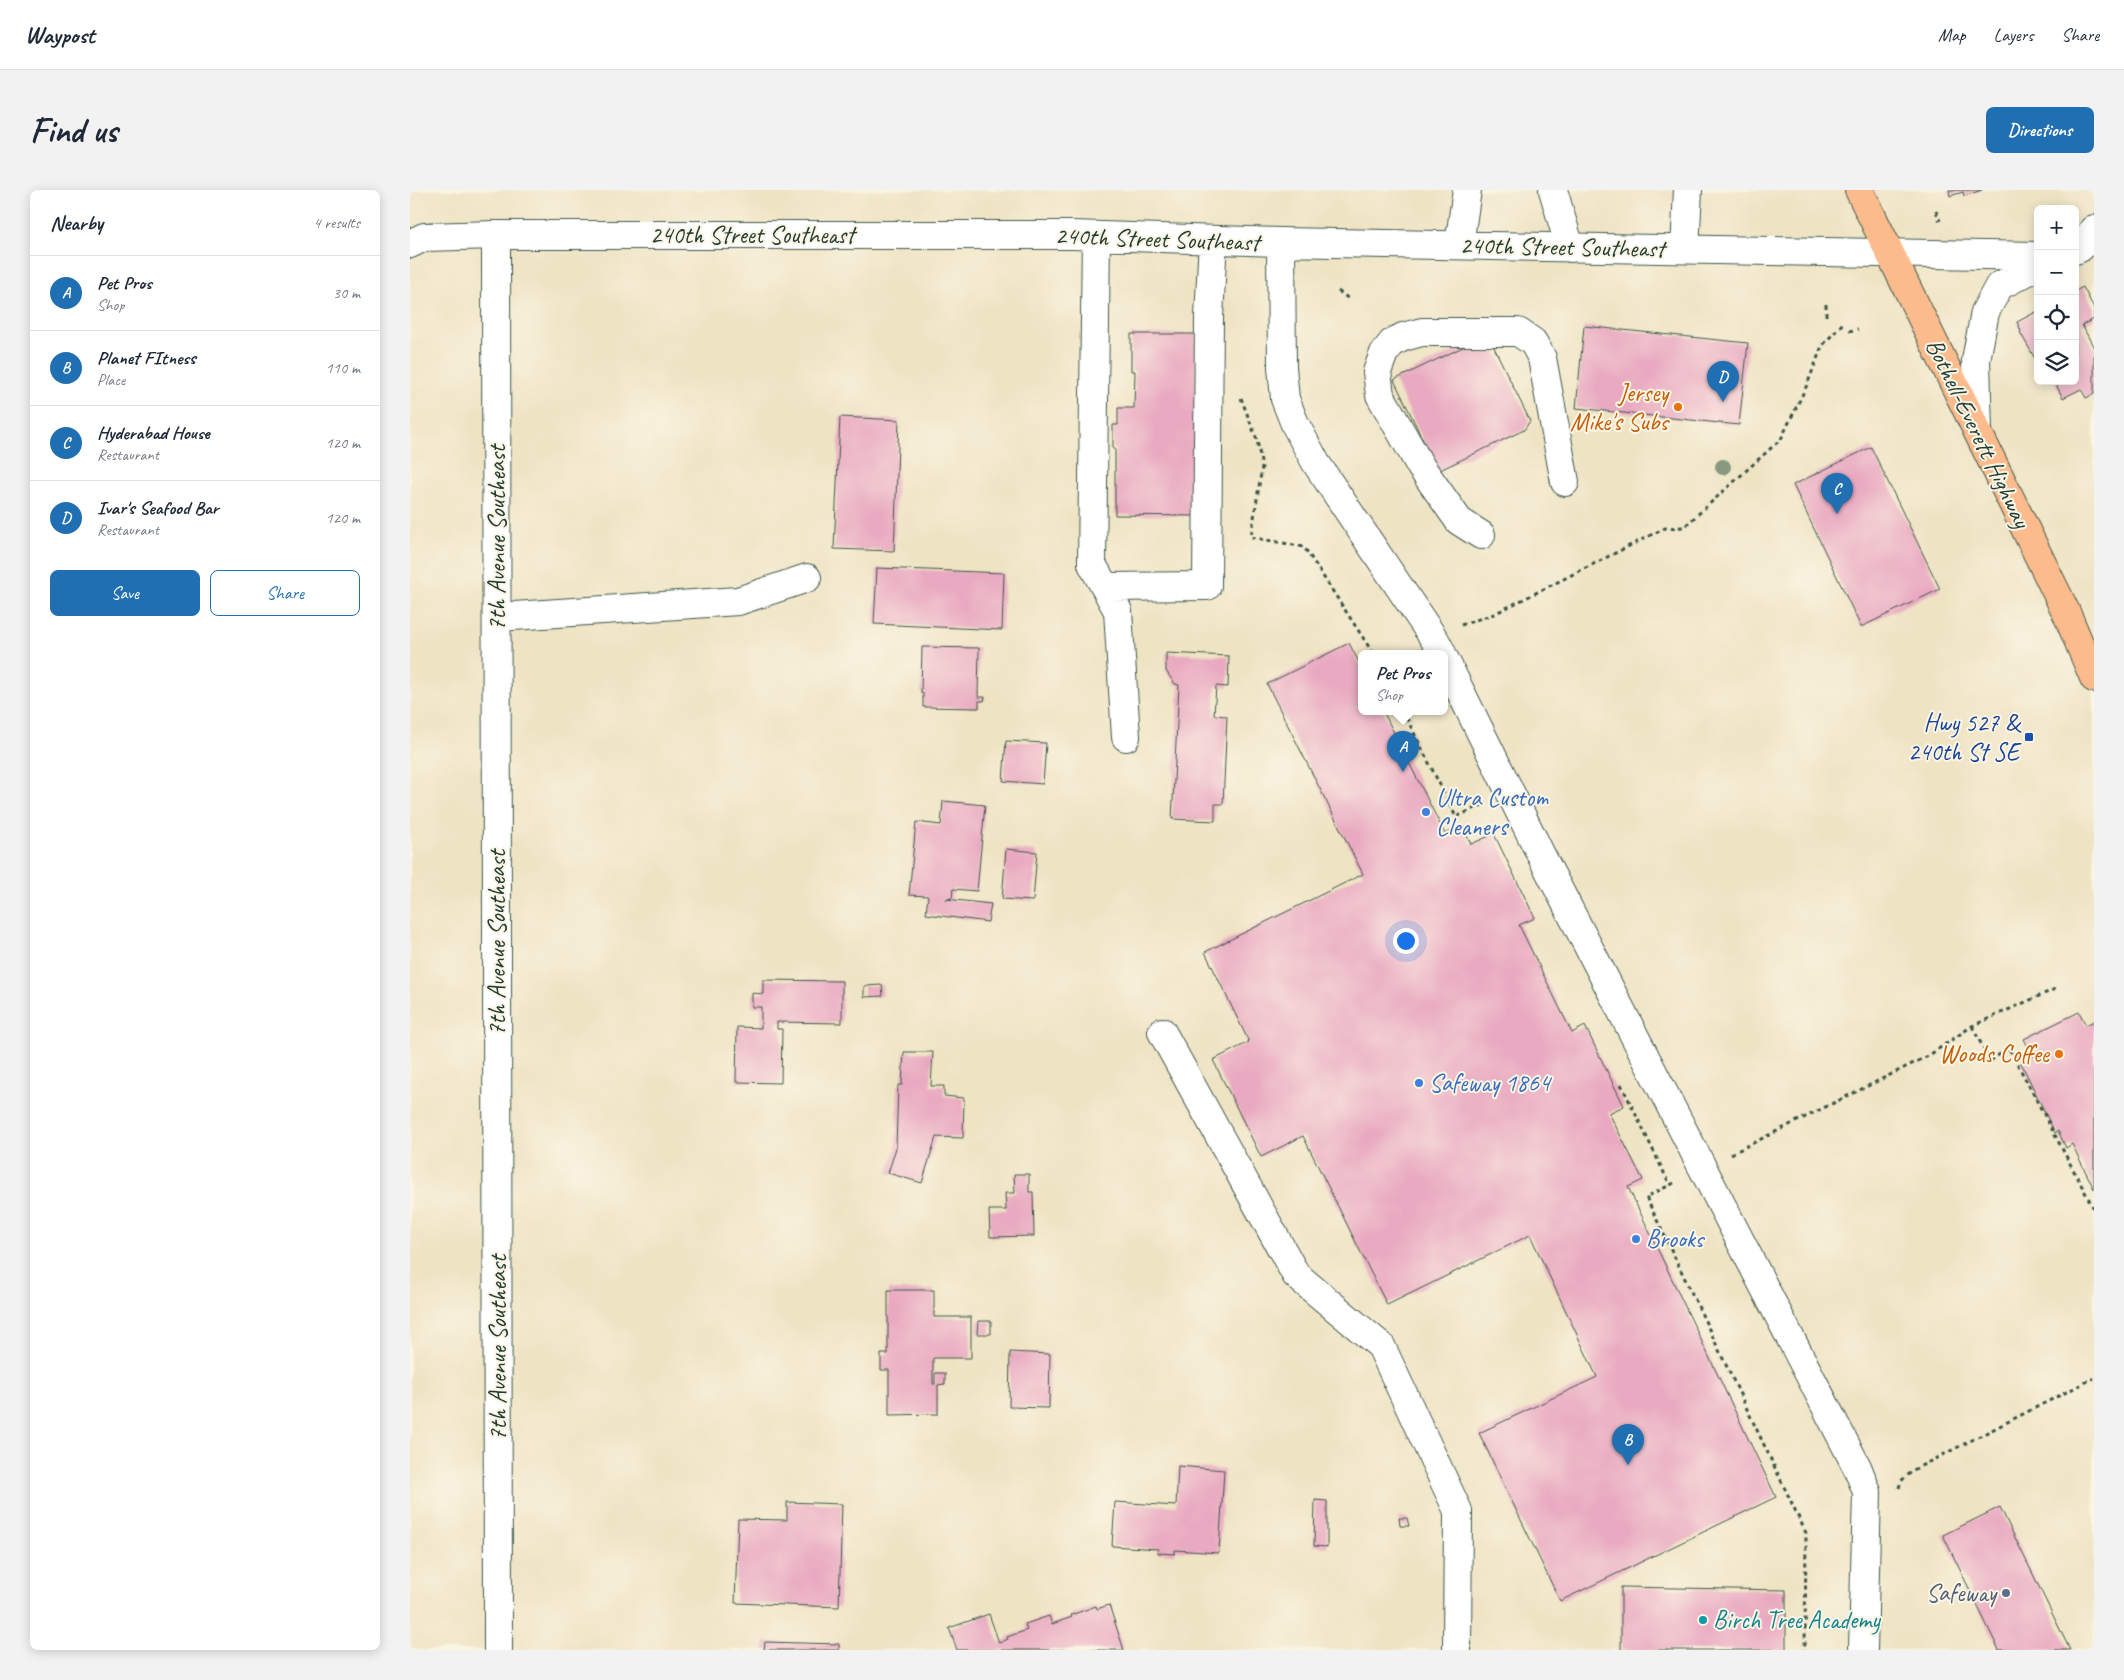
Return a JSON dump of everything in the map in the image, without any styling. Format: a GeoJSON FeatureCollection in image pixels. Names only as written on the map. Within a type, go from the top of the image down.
{"type":"FeatureCollection","features":[{"type":"Feature","properties":{"kind":"main road","name":"Bothell-Everett Highway"},"geometry":{"type":"LineString","coordinates":[[1859,190],[2066,612],[2094,678]]}},
{"type":"Feature","properties":{"kind":"street"},"geometry":{"type":"LineString","coordinates":[[1459,246],[1467,190]]}},
{"type":"Feature","properties":{"kind":"street"},"geometry":{"type":"LineString","coordinates":[[1553,190],[1570,248]]}},
{"type":"Feature","properties":{"kind":"street"},"geometry":{"type":"LineString","coordinates":[[1685,250],[1688,190]]}},
{"type":"Feature","properties":{"kind":"street"},"geometry":{"type":"LineString","coordinates":[[2079,248],[2094,229]]}},
{"type":"Feature","properties":{"kind":"street","name":"240th Street Southeast"},"geometry":{"type":"LineString","coordinates":[[415,237],[496,235],[1096,236],[1459,246],[2034,256]]}},
{"type":"Feature","properties":{"kind":"street","name":"7th Avenue Southeast"},"geometry":{"type":"LineString","coordinates":[[496,235],[498,1650]]}},
{"type":"Feature","properties":{"kind":"street"},"geometry":{"type":"LineString","coordinates":[[1096,236],[1092,564],[1118,612],[1126,737]]}},
{"type":"Feature","properties":{"kind":"street"},"geometry":{"type":"LineString","coordinates":[[1105,587],[1207,586],[1209,316],[1213,240]]}},
{"type":"Feature","properties":{"kind":"street"},"geometry":{"type":"LineString","coordinates":[[1282,242],[1282,367],[1285,399],[1295,424],[1316,463],[1440,650]]}},
{"type":"Feature","properties":{"kind":"street"},"geometry":{"type":"LineString","coordinates":[[1978,432],[1976,360],[1985,312],[1999,286],[2034,268]]}},
{"type":"Feature","properties":{"kind":"street"},"geometry":{"type":"LineString","coordinates":[[1481,535],[1459,521],[1420,467],[1380,395],[1377,372],[1384,353],[1392,343],[1403,337],[1422,332],[1518,332],[1533,342],[1542,358],[1565,482]]}},
{"type":"Feature","properties":{"kind":"street"},"geometry":{"type":"LineString","coordinates":[[497,617],[738,601],[807,578]]}},
{"type":"Feature","properties":{"kind":"street"},"geometry":{"type":"LineString","coordinates":[[1448,666],[1541,855],[1858,1469],[1867,1492],[1863,1650]]}},
{"type":"Feature","properties":{"kind":"street"},"geometry":{"type":"LineString","coordinates":[[1162,1032],[1296,1275],[1381,1346],[1458,1511],[1457,1650]]}},
{"type":"Feature","properties":{"kind":"path"},"geometry":{"type":"LineString","coordinates":[[1936,210],[1940,221]]}},
{"type":"Feature","properties":{"kind":"path"},"geometry":{"type":"LineString","coordinates":[[1338,291],[1349,299]]}},
{"type":"Feature","properties":{"kind":"path"},"geometry":{"type":"LineString","coordinates":[[1826,304],[1826,319]]}},
{"type":"Feature","properties":{"kind":"path"},"geometry":{"type":"LineString","coordinates":[[1440,650],[1466,622],[1494,614],[1665,528],[1684,527],[1781,439],[1807,385],[1822,346],[1844,322]]}},
{"type":"Feature","properties":{"kind":"path"},"geometry":{"type":"LineString","coordinates":[[1849,331],[1858,329]]}},
{"type":"Feature","properties":{"kind":"path"},"geometry":{"type":"LineString","coordinates":[[1239,392],[1257,440],[1262,467],[1251,537],[1304,547],[1371,650]]}},
{"type":"Feature","properties":{"kind":"path"},"geometry":{"type":"LineString","coordinates":[[1405,715],[1456,817],[1485,803]]}},
{"type":"Feature","properties":{"kind":"path"},"geometry":{"type":"LineString","coordinates":[[1805,1650],[1806,1534],[1646,1197],[1928,1056],[1972,1026],[2055,989]]}},
{"type":"Feature","properties":{"kind":"path"},"geometry":{"type":"LineString","coordinates":[[1972,1026],[1990,1061],[2008,1048],[2094,1209]]}},
{"type":"Feature","properties":{"kind":"path"},"geometry":{"type":"LineString","coordinates":[[1618,1078],[1670,1185]]}},
{"type":"Feature","properties":{"kind":"path"},"geometry":{"type":"LineString","coordinates":[[1897,1494],[1901,1481],[1915,1469],[2094,1378]]}},
{"type":"Feature","properties":{"kind":"building"},"geometry":{"type":"Polygon","coordinates":[[[1949,190],[1982,190],[1964,196],[1963,192],[1950,196],[1949,190]]]}},
{"type":"Feature","properties":{"kind":"building"},"geometry":{"type":"Polygon","coordinates":[[[2083,287],[2094,308],[2094,319],[2082,325],[2094,348],[2094,394],[2086,398],[2081,389],[2063,398],[2056,385],[2079,385],[2079,289],[2083,287]]]}},
{"type":"Feature","properties":{"kind":"building"},"geometry":{"type":"Polygon","coordinates":[[[2034,313],[2034,357],[2020,332],[2017,322],[2034,313]]]}},
{"type":"Feature","properties":{"kind":"building"},"geometry":{"type":"Polygon","coordinates":[[[1584,326],[1748,343],[1739,425],[1576,408],[1584,326]]]}},
{"type":"Feature","properties":{"kind":"building"},"geometry":{"type":"Polygon","coordinates":[[[1131,334],[1196,334],[1197,516],[1115,515],[1113,425],[1118,425],[1118,408],[1134,408],[1135,371],[1131,371],[1131,334]]]}},
{"type":"Feature","properties":{"kind":"building"},"geometry":{"type":"Polygon","coordinates":[[[1488,335],[1530,421],[1524,430],[1438,471],[1394,380],[1488,335]]]}},
{"type":"Feature","properties":{"kind":"building"},"geometry":{"type":"Polygon","coordinates":[[[840,417],[899,420],[894,551],[834,549],[840,417]]]}},
{"type":"Feature","properties":{"kind":"building"},"geometry":{"type":"Polygon","coordinates":[[[1871,447],[1940,589],[1861,627],[1793,485],[1871,447]]]}},
{"type":"Feature","properties":{"kind":"building"},"geometry":{"type":"Polygon","coordinates":[[[877,568],[1004,573],[1002,630],[874,624],[877,568]]]}},
{"type":"Feature","properties":{"kind":"building","name":"Safeway 1864"},"geometry":{"type":"Polygon","coordinates":[[[1349,643],[1358,660],[1358,715],[1385,715],[1445,834],[1462,826],[1471,844],[1494,834],[1535,918],[1519,925],[1572,1033],[1585,1026],[1624,1106],[1609,1113],[1643,1180],[1628,1187],[1776,1497],[1560,1601],[1479,1433],[1597,1377],[1530,1235],[1387,1305],[1303,1136],[1261,1157],[1213,1060],[1249,1042],[1205,952],[1363,874],[1267,684],[1349,643]]]}},
{"type":"Feature","properties":{"kind":"building"},"geometry":{"type":"Polygon","coordinates":[[[922,647],[979,648],[978,697],[985,697],[984,701],[979,701],[979,708],[923,707],[923,693],[921,693],[922,647]]]}},
{"type":"Feature","properties":{"kind":"building"},"geometry":{"type":"Polygon","coordinates":[[[1166,653],[1229,656],[1228,687],[1216,686],[1214,715],[1227,716],[1223,804],[1215,804],[1215,821],[1172,819],[1179,685],[1175,684],[1166,671],[1166,653]]]}},
{"type":"Feature","properties":{"kind":"building"},"geometry":{"type":"Polygon","coordinates":[[[1006,741],[1046,743],[1043,784],[1003,781],[1006,741]]]}},
{"type":"Feature","properties":{"kind":"building"},"geometry":{"type":"Polygon","coordinates":[[[943,801],[985,805],[977,891],[953,889],[952,898],[946,899],[991,904],[988,922],[926,914],[928,896],[909,895],[916,822],[941,825],[943,801]]]}},
{"type":"Feature","properties":{"kind":"building"},"geometry":{"type":"Polygon","coordinates":[[[1006,849],[1037,852],[1033,901],[1002,899],[1006,849]]]}},
{"type":"Feature","properties":{"kind":"building"},"geometry":{"type":"Polygon","coordinates":[[[763,980],[842,981],[842,1023],[777,1022],[777,1029],[782,1029],[781,1083],[736,1082],[737,1027],[761,1028],[761,1007],[752,1007],[752,993],[763,994],[763,980]]]}},
{"type":"Feature","properties":{"kind":"building"},"geometry":{"type":"Polygon","coordinates":[[[882,985],[883,996],[864,997],[864,986],[882,985]]]}},
{"type":"Feature","properties":{"kind":"building"},"geometry":{"type":"Polygon","coordinates":[[[2079,1012],[2086,1025],[2094,1021],[2094,1189],[2072,1144],[2066,1148],[2058,1131],[2055,1133],[2021,1063],[2033,1057],[2024,1039],[2079,1012]]]}},
{"type":"Feature","properties":{"kind":"building"},"geometry":{"type":"Polygon","coordinates":[[[904,1052],[933,1052],[931,1086],[944,1086],[944,1096],[964,1098],[963,1138],[936,1137],[922,1183],[888,1173],[896,1148],[898,1085],[902,1085],[904,1052]]]}},
{"type":"Feature","properties":{"kind":"building"},"geometry":{"type":"Polygon","coordinates":[[[1014,1174],[1029,1174],[1029,1192],[1033,1192],[1034,1236],[990,1237],[989,1210],[1006,1210],[1005,1193],[1015,1193],[1014,1174]]]}},
{"type":"Feature","properties":{"kind":"building"},"geometry":{"type":"Polygon","coordinates":[[[888,1290],[934,1290],[934,1317],[971,1317],[971,1358],[933,1358],[933,1384],[935,1384],[935,1373],[945,1373],[945,1384],[938,1385],[938,1414],[889,1415],[889,1370],[881,1370],[881,1354],[888,1354],[888,1290]]]}},
{"type":"Feature","properties":{"kind":"building"},"geometry":{"type":"Polygon","coordinates":[[[978,1321],[991,1321],[991,1334],[977,1334],[978,1321]]]}},
{"type":"Feature","properties":{"kind":"building"},"geometry":{"type":"Polygon","coordinates":[[[1010,1352],[1050,1354],[1049,1408],[1009,1407],[1010,1352]]]}},
{"type":"Feature","properties":{"kind":"building"},"geometry":{"type":"Polygon","coordinates":[[[1178,1466],[1224,1470],[1219,1553],[1175,1550],[1175,1554],[1158,1553],[1158,1549],[1112,1546],[1115,1502],[1176,1506],[1178,1466]]]}},
{"type":"Feature","properties":{"kind":"building"},"geometry":{"type":"Polygon","coordinates":[[[1315,1500],[1327,1501],[1327,1547],[1314,1546],[1315,1500]]]}},
{"type":"Feature","properties":{"kind":"building"},"geometry":{"type":"Polygon","coordinates":[[[787,1502],[842,1504],[839,1607],[735,1603],[738,1519],[787,1520],[787,1502]]]}},
{"type":"Feature","properties":{"kind":"building","name":"Safeway"},"geometry":{"type":"Polygon","coordinates":[[[2000,1507],[2070,1650],[1999,1650],[1943,1535],[2000,1507]]]}},
{"type":"Feature","properties":{"kind":"building"},"geometry":{"type":"Polygon","coordinates":[[[1399,1518],[1407,1518],[1409,1526],[1400,1526],[1399,1518]]]}},
{"type":"Feature","properties":{"kind":"building","name":"Birch Tree Academy"},"geometry":{"type":"Polygon","coordinates":[[[1621,1587],[1786,1590],[1786,1650],[1621,1650],[1621,1587]]]}},
{"type":"Feature","properties":{"kind":"building"},"geometry":{"type":"Polygon","coordinates":[[[1109,1605],[1124,1650],[957,1650],[949,1628],[989,1614],[999,1643],[1008,1639],[1007,1637],[1027,1630],[1025,1624],[1049,1616],[1052,1624],[1096,1606],[1097,1609],[1109,1605]]]}},
{"type":"Feature","properties":{"kind":"building"},"geometry":{"type":"Polygon","coordinates":[[[765,1642],[839,1644],[839,1650],[764,1650],[765,1642]]]}},
{"type":"Feature","properties":{"kind":"place","name":"Ivar's Seafood Bar"},"geometry":{"type":"Point","coordinates":[1723,402]}},
{"type":"Feature","properties":{"kind":"place","name":"Jersey Mike's Subs"},"geometry":{"type":"Point","coordinates":[1678,407]}},
{"type":"Feature","properties":{"kind":"place","name":"Hyderabad House"},"geometry":{"type":"Point","coordinates":[1837,514]}},
{"type":"Feature","properties":{"kind":"place","name":"Hwy 527 & 240th St SE"},"geometry":{"type":"Point","coordinates":[2029,737]}},
{"type":"Feature","properties":{"kind":"place","name":"Pet Pros"},"geometry":{"type":"Point","coordinates":[1403,772]}},
{"type":"Feature","properties":{"kind":"place","name":"Ultra Custom Cleaners"},"geometry":{"type":"Point","coordinates":[1426,812]}},
{"type":"Feature","properties":{"kind":"place","name":"Woods Coffee"},"geometry":{"type":"Point","coordinates":[2059,1054]}},
{"type":"Feature","properties":{"kind":"place","name":"Safeway 1864"},"geometry":{"type":"Point","coordinates":[1419,1083]}},
{"type":"Feature","properties":{"kind":"place","name":"Brooks"},"geometry":{"type":"Point","coordinates":[1636,1239]}},
{"type":"Feature","properties":{"kind":"place","name":"Planet FItness"},"geometry":{"type":"Point","coordinates":[1628,1465]}},
{"type":"Feature","properties":{"kind":"place","name":"Safeway"},"geometry":{"type":"Point","coordinates":[2006,1593]}},
{"type":"Feature","properties":{"kind":"place","name":"Birch Tree Academy"},"geometry":{"type":"Point","coordinates":[1703,1620]}}]}
